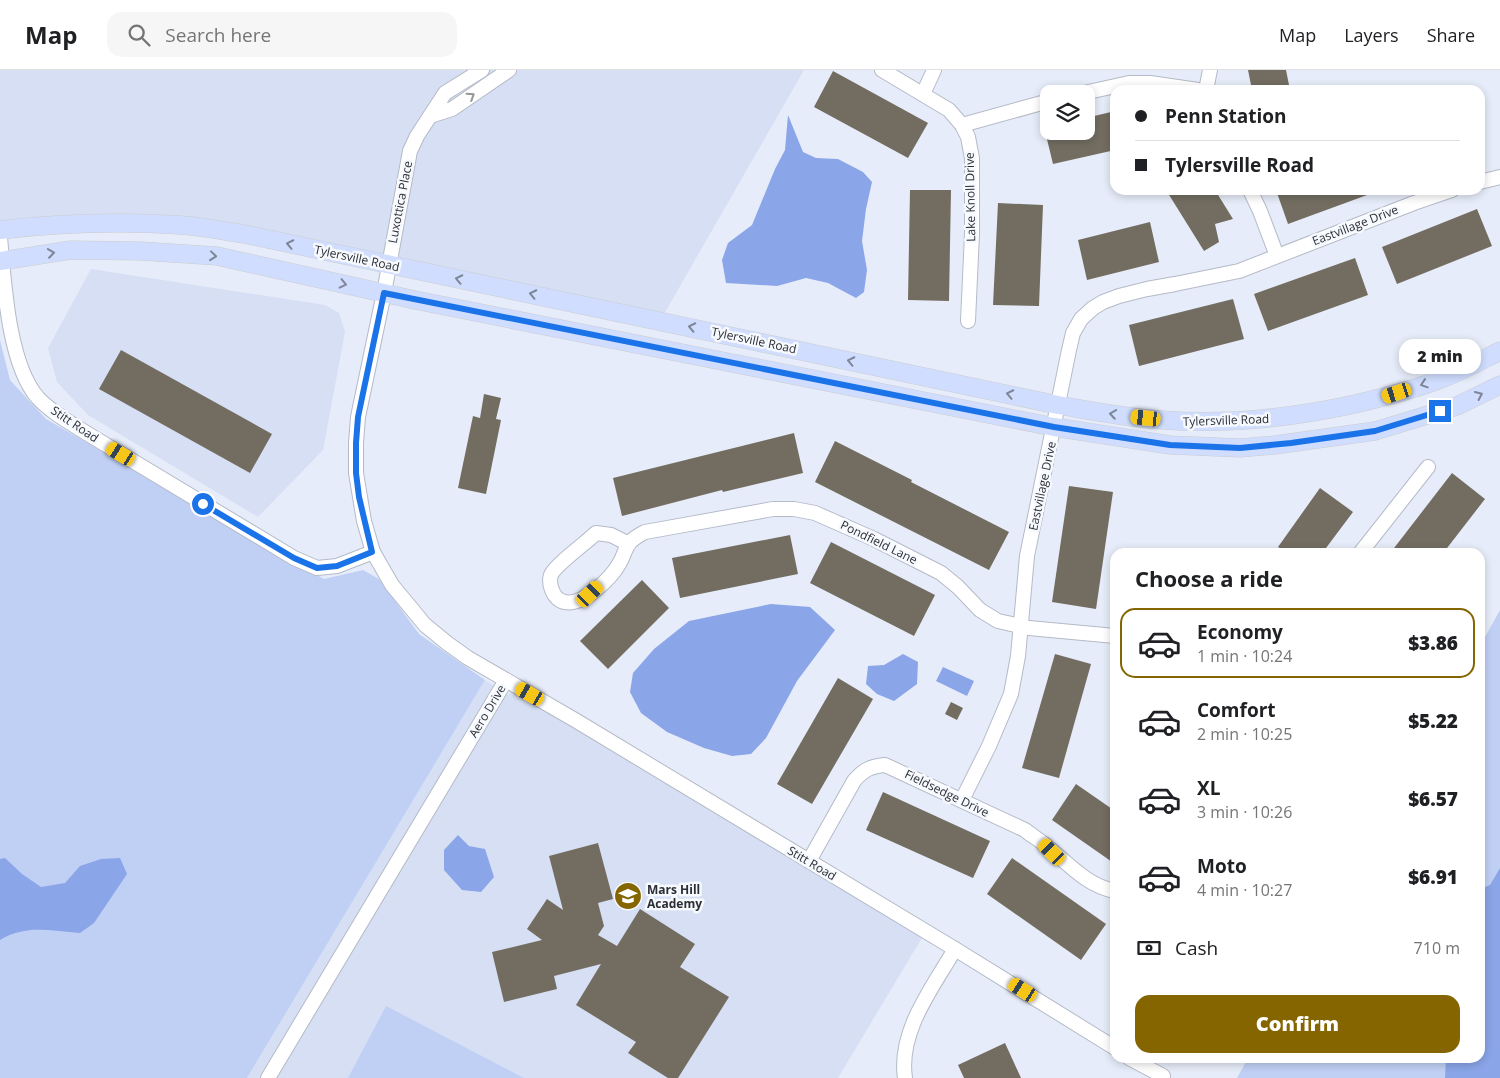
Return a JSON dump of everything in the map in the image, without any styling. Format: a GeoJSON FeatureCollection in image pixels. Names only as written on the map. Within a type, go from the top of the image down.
{"type":"FeatureCollection","features":[{"type":"Feature","properties":{"kind":"main road","name":"Tylersville Road"},"geometry":{"type":"LineString","coordinates":[[0,230],[60,224],[116,223],[181,225],[244,234],[1058,404],[1115,415],[1171,421],[1218,422],[1280,418],[1316,413],[1381,398],[1445,378],[1500,351]]}},
{"type":"Feature","properties":{"kind":"main road","name":"Tylersville Road"},"geometry":{"type":"LineString","coordinates":[[1,261],[71,250],[141,251],[217,256],[384,293],[1054,427],[1170,445],[1240,448],[1375,431],[1457,406],[1500,385]]}},
{"type":"Feature","properties":{"kind":"street","name":"Luxottica Place"},"geometry":{"type":"LineString","coordinates":[[384,293],[410,151],[417,136],[444,93],[482,70]]}},
{"type":"Feature","properties":{"kind":"street"},"geometry":{"type":"LineString","coordinates":[[430,116],[452,109],[509,70]]}},
{"type":"Feature","properties":{"kind":"street","name":"Lake Knoll Drive"},"geometry":{"type":"LineString","coordinates":[[882,70],[949,110],[962,125],[968,137],[972,158],[972,234],[968,322]]}},
{"type":"Feature","properties":{"kind":"street"},"geometry":{"type":"LineString","coordinates":[[923,94],[934,70]]}},
{"type":"Feature","properties":{"kind":"street"},"geometry":{"type":"LineString","coordinates":[[1207,85],[1210,70]]}},
{"type":"Feature","properties":{"kind":"street"},"geometry":{"type":"LineString","coordinates":[[1126,85],[1150,83],[1164,85]]}},
{"type":"Feature","properties":{"kind":"street"},"geometry":{"type":"LineString","coordinates":[[1095,91],[1110,88]]}},
{"type":"Feature","properties":{"kind":"street"},"geometry":{"type":"LineString","coordinates":[[962,125],[1040,103]]}},
{"type":"Feature","properties":{"kind":"street"},"geometry":{"type":"LineString","coordinates":[[1485,181],[1500,177]]}},
{"type":"Feature","properties":{"kind":"street"},"geometry":{"type":"LineString","coordinates":[[1252,195],[1277,256]]}},
{"type":"Feature","properties":{"kind":"street","name":"Eastvillage Drive"},"geometry":{"type":"LineString","coordinates":[[962,800],[989,746],[1011,694],[1016,672],[1026,566],[1073,333],[1081,319],[1093,308],[1119,296],[1239,271],[1437,195]]}},
{"type":"Feature","properties":{"kind":"street","name":"Stitt Road"},"geometry":{"type":"LineString","coordinates":[[0,237],[1,261],[10,330],[17,356],[25,377],[38,397],[59,415],[294,558],[317,568],[337,566],[372,552]]}},
{"type":"Feature","properties":{"kind":"street","name":"Aero Drive"},"geometry":{"type":"LineString","coordinates":[[268,1078],[506,680],[468,658],[425,625],[392,585],[372,552],[359,497],[356,473],[356,443],[359,410],[384,293]]}},
{"type":"Feature","properties":{"kind":"street"},"geometry":{"type":"LineString","coordinates":[[1364,548],[1428,467]]}},
{"type":"Feature","properties":{"kind":"street","name":"Pondfield Lane"},"geometry":{"type":"LineString","coordinates":[[629,544],[636,537],[655,529],[699,523],[752,512],[794,509],[815,513],[867,535],[941,573],[954,583],[980,610],[998,621],[1021,626],[1110,635]]}},
{"type":"Feature","properties":{"kind":"street"},"geometry":{"type":"LineString","coordinates":[[596,533],[611,534],[629,544],[620,564],[590,594],[581,600],[571,603],[561,601],[553,594],[550,584],[552,574],[596,533]]}},
{"type":"Feature","properties":{"kind":"street","name":"Stitt Road"},"geometry":{"type":"LineString","coordinates":[[506,680],[955,949],[1110,1045]]}},
{"type":"Feature","properties":{"kind":"street","name":"Fieldsedge Drive"},"geometry":{"type":"LineString","coordinates":[[809,861],[854,781],[862,772],[872,766],[885,765],[1025,830],[1045,844],[1060,859],[1082,876],[1110,890]]}},
{"type":"Feature","properties":{"kind":"street"},"geometry":{"type":"LineString","coordinates":[[904,1078],[904,1060],[909,1033],[916,1016],[955,949]]}},
{"type":"Feature","properties":{"kind":"street"},"geometry":{"type":"LineString","coordinates":[[1138,1063],[1163,1076]]}},
{"type":"Feature","properties":{"kind":"shaded area"},"geometry":{"type":"Polygon","coordinates":[[[0,70],[804,70],[660,321],[181,225],[0,230],[0,70]]]}},
{"type":"Feature","properties":{"kind":"shaded area"},"geometry":{"type":"Polygon","coordinates":[[[91,269],[325,305],[339,313],[345,332],[323,450],[258,517],[88,415],[57,382],[48,348],[91,269]]]}},
{"type":"Feature","properties":{"kind":"shaded area"},"geometry":{"type":"Polygon","coordinates":[[[0,340],[10,380],[46,419],[324,579],[363,570],[379,579],[419,634],[485,680],[247,1078],[0,1078],[0,340]]]}},
{"type":"Feature","properties":{"kind":"shaded area"},"geometry":{"type":"Polygon","coordinates":[[[1500,610],[1500,1078],[1237,1078],[1245,1063],[1485,1063],[1485,637],[1500,610]]]}},
{"type":"Feature","properties":{"kind":"shaded area","name":"Mars Hill Academy"},"geometry":{"type":"Polygon","coordinates":[[[485,680],[508,695],[515,685],[926,931],[838,1078],[247,1078],[485,680]]]}},
{"type":"Feature","properties":{"kind":"shaded area"},"geometry":{"type":"Polygon","coordinates":[[[386,1006],[524,1078],[348,1078],[386,1006]]]}},
{"type":"Feature","properties":{"kind":"water"},"geometry":{"type":"Polygon","coordinates":[[[788,115],[803,152],[816,158],[838,159],[863,172],[872,182],[862,241],[867,270],[864,292],[856,298],[828,283],[806,278],[777,286],[726,283],[722,260],[728,243],[752,225],[775,169],[785,150],[788,115]]]}},
{"type":"Feature","properties":{"kind":"water"},"geometry":{"type":"Polygon","coordinates":[[[771,604],[810,607],[835,630],[797,681],[766,738],[751,754],[732,756],[704,748],[667,732],[641,713],[630,692],[633,673],[654,649],[689,621],[771,604]]]}},
{"type":"Feature","properties":{"kind":"water"},"geometry":{"type":"Polygon","coordinates":[[[903,654],[918,662],[917,684],[894,701],[877,694],[866,684],[868,666],[884,665],[903,654]]]}},
{"type":"Feature","properties":{"kind":"water"},"geometry":{"type":"Polygon","coordinates":[[[943,667],[974,681],[967,696],[936,681],[943,667]]]}},
{"type":"Feature","properties":{"kind":"water"},"geometry":{"type":"Polygon","coordinates":[[[458,835],[469,846],[485,849],[494,877],[481,892],[462,890],[444,870],[444,850],[458,835]]]}},
{"type":"Feature","properties":{"kind":"water"},"geometry":{"type":"Polygon","coordinates":[[[5,858],[22,874],[41,887],[65,883],[80,866],[101,859],[120,858],[127,874],[94,923],[80,933],[29,930],[0,940],[0,859],[5,858]]]}},
{"type":"Feature","properties":{"kind":"water"},"geometry":{"type":"Polygon","coordinates":[[[1500,868],[1500,1078],[1445,1078],[1446,1063],[1485,1063],[1485,887],[1490,885],[1500,868]]]}},
{"type":"Feature","properties":{"kind":"building"},"geometry":{"type":"Polygon","coordinates":[[[1248,70],[1286,70],[1289,85],[1251,85],[1248,70]]]}},
{"type":"Feature","properties":{"kind":"building"},"geometry":{"type":"Polygon","coordinates":[[[833,71],[928,123],[908,158],[814,107],[833,71]]]}},
{"type":"Feature","properties":{"kind":"building"},"geometry":{"type":"Polygon","coordinates":[[[1110,112],[1110,151],[1053,164],[1047,140],[1095,140],[1095,116],[1110,112]]]}},
{"type":"Feature","properties":{"kind":"building"},"geometry":{"type":"Polygon","coordinates":[[[910,190],[951,190],[949,301],[908,300],[910,190]]]}},
{"type":"Feature","properties":{"kind":"building"},"geometry":{"type":"Polygon","coordinates":[[[1169,195],[1218,195],[1233,219],[1215,224],[1219,242],[1204,251],[1169,195]]]}},
{"type":"Feature","properties":{"kind":"building"},"geometry":{"type":"Polygon","coordinates":[[[1278,195],[1367,195],[1288,224],[1278,195]]]}},
{"type":"Feature","properties":{"kind":"building"},"geometry":{"type":"Polygon","coordinates":[[[998,203],[1043,205],[1039,306],[993,305],[998,203]]]}},
{"type":"Feature","properties":{"kind":"building"},"geometry":{"type":"Polygon","coordinates":[[[1477,209],[1492,246],[1397,284],[1382,247],[1477,209]]]}},
{"type":"Feature","properties":{"kind":"building"},"geometry":{"type":"Polygon","coordinates":[[[1150,222],[1159,262],[1087,280],[1078,240],[1150,222]]]}},
{"type":"Feature","properties":{"kind":"building"},"geometry":{"type":"Polygon","coordinates":[[[1355,258],[1368,295],[1268,331],[1254,294],[1355,258]]]}},
{"type":"Feature","properties":{"kind":"building"},"geometry":{"type":"Polygon","coordinates":[[[1233,299],[1244,339],[1139,366],[1129,325],[1233,299]]]}},
{"type":"Feature","properties":{"kind":"building"},"geometry":{"type":"Polygon","coordinates":[[[121,350],[272,434],[250,473],[99,389],[121,350]]]}},
{"type":"Feature","properties":{"kind":"building"},"geometry":{"type":"Polygon","coordinates":[[[484,394],[501,398],[496,419],[501,420],[486,494],[458,488],[473,416],[480,418],[484,394]]]}},
{"type":"Feature","properties":{"kind":"building"},"geometry":{"type":"Polygon","coordinates":[[[794,433],[803,473],[723,492],[722,490],[622,516],[613,478],[794,433]]]}},
{"type":"Feature","properties":{"kind":"building"},"geometry":{"type":"Polygon","coordinates":[[[835,441],[1009,532],[989,570],[815,482],[835,441]]]}},
{"type":"Feature","properties":{"kind":"building"},"geometry":{"type":"Polygon","coordinates":[[[1452,473],[1485,499],[1447,548],[1394,548],[1452,473]]]}},
{"type":"Feature","properties":{"kind":"building"},"geometry":{"type":"Polygon","coordinates":[[[1069,486],[1113,492],[1096,609],[1052,602],[1069,486]]]}},
{"type":"Feature","properties":{"kind":"building"},"geometry":{"type":"Polygon","coordinates":[[[1320,488],[1353,512],[1326,548],[1278,547],[1320,488]]]}},
{"type":"Feature","properties":{"kind":"building"},"geometry":{"type":"Polygon","coordinates":[[[790,535],[798,574],[680,598],[672,558],[790,535]]]}},
{"type":"Feature","properties":{"kind":"building"},"geometry":{"type":"Polygon","coordinates":[[[831,542],[935,595],[914,636],[810,583],[831,542]]]}},
{"type":"Feature","properties":{"kind":"building"},"geometry":{"type":"Polygon","coordinates":[[[642,580],[669,608],[608,669],[580,641],[642,580]]]}},
{"type":"Feature","properties":{"kind":"building"},"geometry":{"type":"Polygon","coordinates":[[[1055,654],[1091,664],[1059,778],[1022,768],[1055,654]]]}},
{"type":"Feature","properties":{"kind":"building"},"geometry":{"type":"Polygon","coordinates":[[[838,678],[873,699],[812,804],[777,784],[838,678]]]}},
{"type":"Feature","properties":{"kind":"building"},"geometry":{"type":"Polygon","coordinates":[[[951,702],[963,708],[957,720],[945,714],[951,702]]]}},
{"type":"Feature","properties":{"kind":"building"},"geometry":{"type":"Polygon","coordinates":[[[1076,784],[1110,808],[1110,861],[1052,820],[1076,784]]]}},
{"type":"Feature","properties":{"kind":"building"},"geometry":{"type":"Polygon","coordinates":[[[883,792],[990,841],[973,878],[866,830],[883,792]]]}},
{"type":"Feature","properties":{"kind":"building","name":"Mars Hill Academy"},"geometry":{"type":"Polygon","coordinates":[[[598,843],[613,899],[598,903],[604,926],[598,935],[617,946],[640,909],[695,944],[680,967],[729,997],[678,1078],[668,1078],[628,1053],[636,1042],[576,1005],[601,964],[554,976],[557,989],[504,1002],[492,952],[542,940],[527,929],[547,899],[563,910],[549,856],[598,843]]]}},
{"type":"Feature","properties":{"kind":"building"},"geometry":{"type":"Polygon","coordinates":[[[1012,858],[1106,924],[1081,960],[987,894],[1012,858]]]}},
{"type":"Feature","properties":{"kind":"building"},"geometry":{"type":"Polygon","coordinates":[[[1005,1043],[1021,1078],[964,1078],[958,1065],[1005,1043]]]}},
{"type":"Feature","properties":{"kind":"place","name":"Mars Hill Academy"},"geometry":{"type":"Point","coordinates":[628,896]}},
{"type":"Feature","properties":{"kind":"route"},"geometry":{"type":"LineString","coordinates":[[203,504],[294,558],[317,568],[337,566],[372,552],[359,497],[356,473],[356,443],[358,417],[384,293],[1054,427],[1170,445],[1240,448],[1323,439],[1375,431],[1440,411]]}}]}
